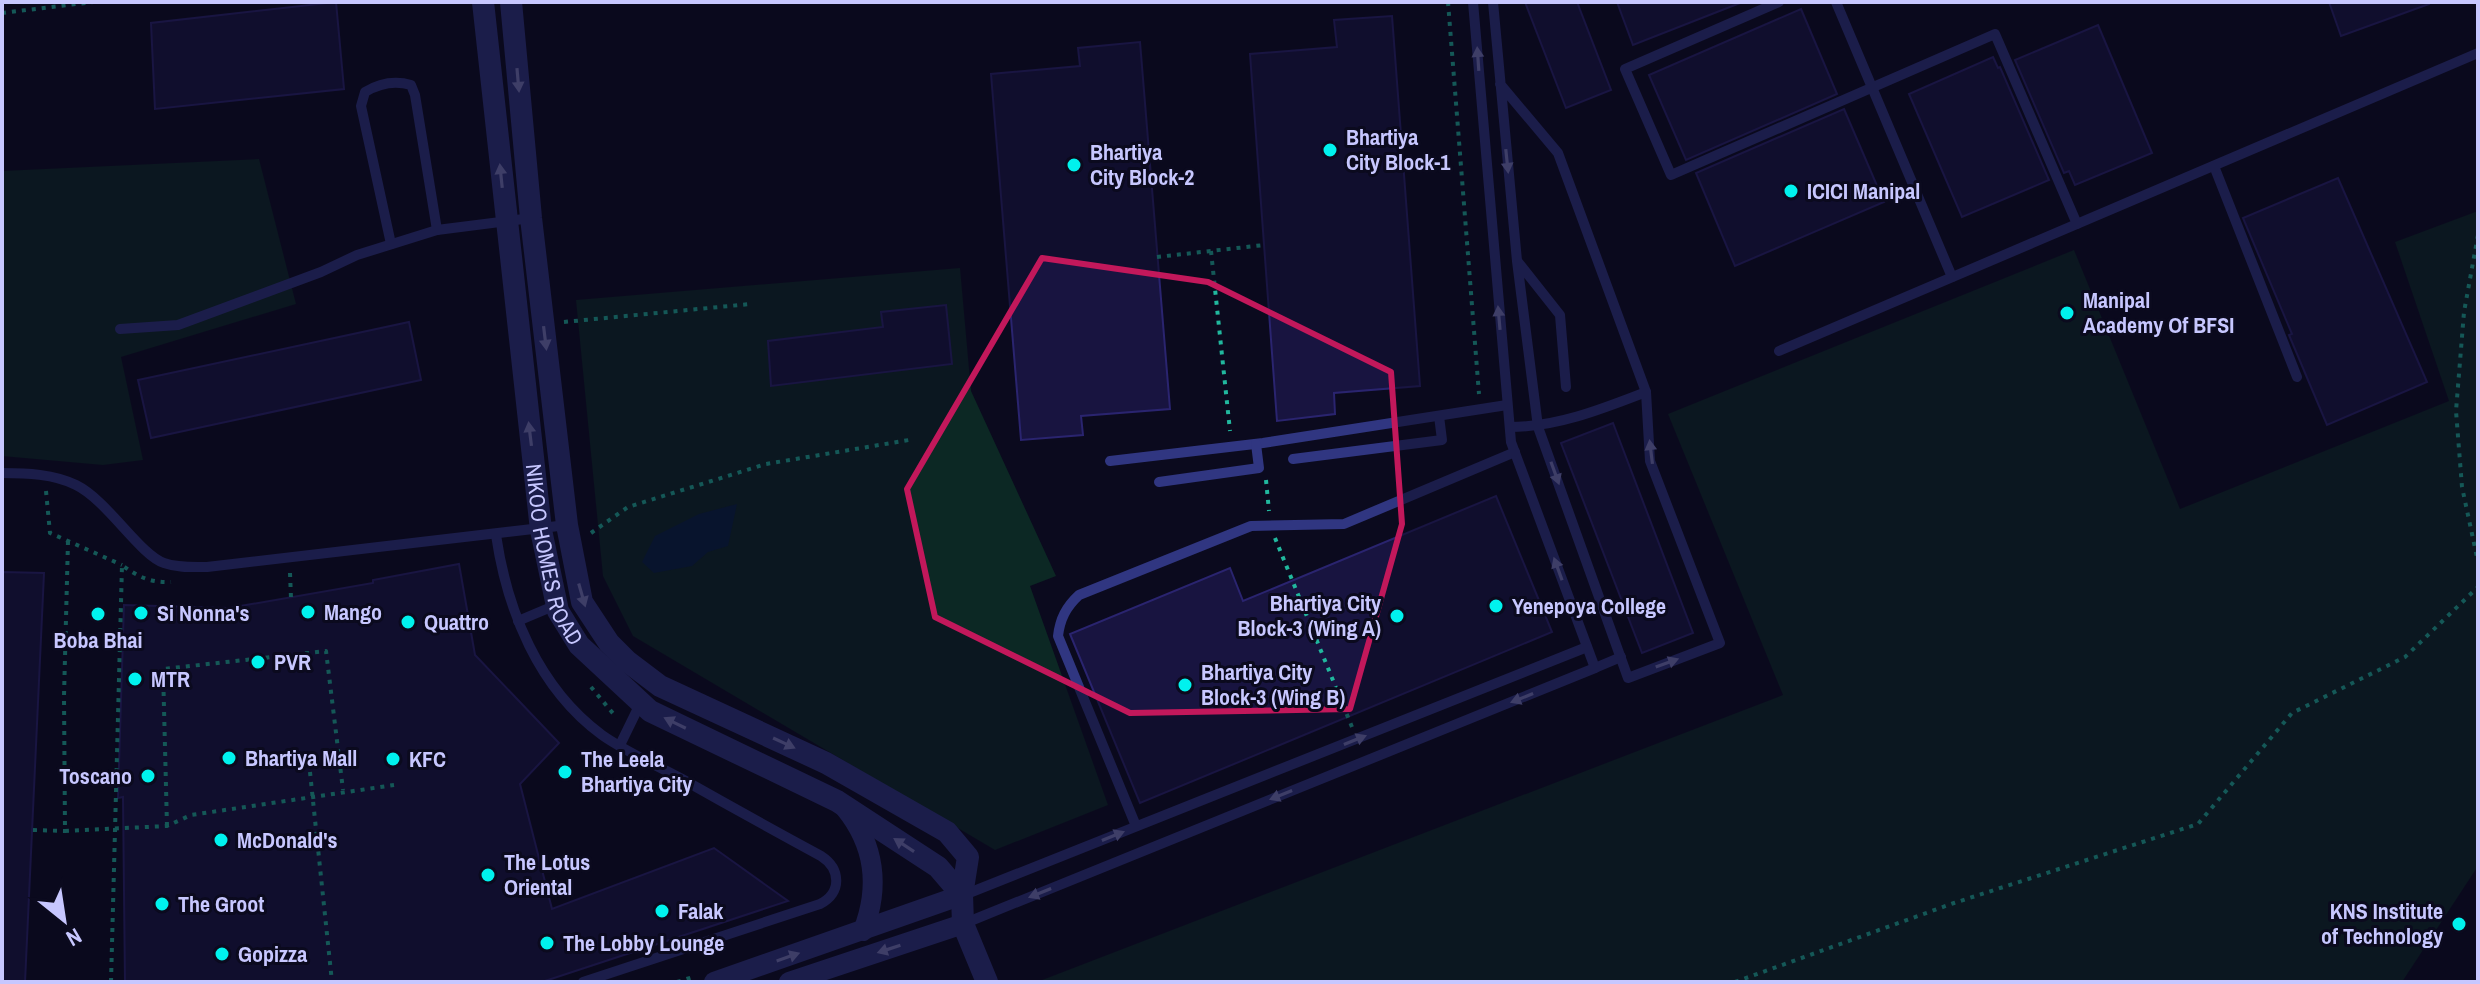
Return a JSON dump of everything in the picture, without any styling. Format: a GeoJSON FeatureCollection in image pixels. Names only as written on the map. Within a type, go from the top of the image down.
{"type":"FeatureCollection","features":[{"type":"Feature","properties":{"kind":"street","name":"NIKOO HOMES ROAD"},"geometry":{"type":"LineString","coordinates":[[483,2],[541,530],[558,611],[579,645],[650,711],[843,805],[938,867],[962,895]]}},
{"type":"Feature","properties":{"kind":"street","name":"NIKOO HOMES ROAD"},"geometry":{"type":"LineString","coordinates":[[511,2],[531,218],[567,525],[582,602],[609,643],[627,661],[669,691],[826,763],[947,832],[968,857],[962,895]]}},
{"type":"Feature","properties":{"kind":"street"},"geometry":{"type":"LineString","coordinates":[[843,805],[861,831],[872,861],[873,895],[863,931]]}},
{"type":"Feature","properties":{"kind":"street"},"geometry":{"type":"LineString","coordinates":[[710,977],[863,931],[962,895],[963,924],[987,982]]}},
{"type":"Feature","properties":{"kind":"street"},"geometry":{"type":"LineString","coordinates":[[789,982],[963,924]]}},
{"type":"Feature","properties":{"kind":"lane"},"geometry":{"type":"LineString","coordinates":[[1473,2],[1510,427],[1515,452],[1595,668]]}},
{"type":"Feature","properties":{"kind":"lane"},"geometry":{"type":"LineString","coordinates":[[1493,2],[1500,84],[1517,261],[1538,427],[1628,678],[1720,643],[1650,461],[1646,392],[1558,153],[1500,84]]}},
{"type":"Feature","properties":{"kind":"lane"},"geometry":{"type":"LineString","coordinates":[[1779,2],[1625,69],[1671,175],[1995,34],[2077,224]]}},
{"type":"Feature","properties":{"kind":"lane"},"geometry":{"type":"LineString","coordinates":[[1836,2],[1952,277]]}},
{"type":"Feature","properties":{"kind":"lane"},"geometry":{"type":"LineString","coordinates":[[1779,351],[2478,53]]}},
{"type":"Feature","properties":{"kind":"lane"},"geometry":{"type":"LineString","coordinates":[[391,244],[361,106],[365,92],[375,86],[398,81],[411,85],[437,230]]}},
{"type":"Feature","properties":{"kind":"lane"},"geometry":{"type":"LineString","coordinates":[[2214,166],[2297,377]]}},
{"type":"Feature","properties":{"kind":"lane"},"geometry":{"type":"LineString","coordinates":[[120,329],[178,325],[391,244],[437,230],[531,218]]}},
{"type":"Feature","properties":{"kind":"lane"},"geometry":{"type":"LineString","coordinates":[[1517,261],[1560,315],[1566,387]]}},
{"type":"Feature","properties":{"kind":"lane"},"geometry":{"type":"LineString","coordinates":[[1510,427],[1538,427],[1605,408],[1646,392]]}},
{"type":"Feature","properties":{"kind":"lane"},"geometry":{"type":"LineString","coordinates":[[1110,461],[1259,443],[1507,405]]}},
{"type":"Feature","properties":{"kind":"lane"},"geometry":{"type":"LineString","coordinates":[[1293,459],[1442,440],[1439,416]]}},
{"type":"Feature","properties":{"kind":"lane"},"geometry":{"type":"LineString","coordinates":[[1159,482],[1259,468],[1259,443]]}},
{"type":"Feature","properties":{"kind":"lane"},"geometry":{"type":"LineString","coordinates":[[1136,826],[1058,636],[1062,618],[1079,595],[1251,526],[1344,524],[1515,452]]}},
{"type":"Feature","properties":{"kind":"lane"},"geometry":{"type":"LineString","coordinates":[[2,473],[31,473],[75,484],[108,508],[160,562],[183,567],[207,567],[567,525]]}},
{"type":"Feature","properties":{"kind":"lane"},"geometry":{"type":"LineString","coordinates":[[496,535],[506,591],[518,621],[557,691],[587,723],[620,745],[821,856],[833,866],[837,880],[833,895],[820,904],[620,976],[583,982]]}},
{"type":"Feature","properties":{"kind":"lane"},"geometry":{"type":"LineString","coordinates":[[518,621],[556,605]]}},
{"type":"Feature","properties":{"kind":"lane"},"geometry":{"type":"LineString","coordinates":[[962,895],[1587,647]]}},
{"type":"Feature","properties":{"kind":"lane"},"geometry":{"type":"LineString","coordinates":[[963,924],[1621,657]]}},
{"type":"Feature","properties":{"kind":"lane"},"geometry":{"type":"LineString","coordinates":[[620,745],[641,702]]}},
{"type":"Feature","properties":{"kind":"path"},"geometry":{"type":"LineString","coordinates":[[2,13],[93,2]]}},
{"type":"Feature","properties":{"kind":"path"},"geometry":{"type":"LineString","coordinates":[[1448,2],[1479,399]]}},
{"type":"Feature","properties":{"kind":"path"},"geometry":{"type":"LineString","coordinates":[[2478,235],[2464,312],[2456,411],[2462,487],[2478,562]]}},
{"type":"Feature","properties":{"kind":"path"},"geometry":{"type":"LineString","coordinates":[[1157,257],[1264,245]]}},
{"type":"Feature","properties":{"kind":"path"},"geometry":{"type":"LineString","coordinates":[[1211,251],[1230,432]]}},
{"type":"Feature","properties":{"kind":"path"},"geometry":{"type":"LineString","coordinates":[[550,323],[750,304]]}},
{"type":"Feature","properties":{"kind":"path"},"geometry":{"type":"LineString","coordinates":[[587,536],[628,507],[766,464],[909,440]]}},
{"type":"Feature","properties":{"kind":"path"},"geometry":{"type":"LineString","coordinates":[[1259,443],[1270,526],[1354,732]]}},
{"type":"Feature","properties":{"kind":"path"},"geometry":{"type":"LineString","coordinates":[[46,485],[50,533],[155,583],[182,582]]}},
{"type":"Feature","properties":{"kind":"path"},"geometry":{"type":"LineString","coordinates":[[65,831],[68,541]]}},
{"type":"Feature","properties":{"kind":"path"},"geometry":{"type":"LineString","coordinates":[[111,982],[122,565]]}},
{"type":"Feature","properties":{"kind":"path"},"geometry":{"type":"LineString","coordinates":[[278,574],[290,572],[291,598]]}},
{"type":"Feature","properties":{"kind":"path"},"geometry":{"type":"LineString","coordinates":[[1735,982],[1954,903],[2198,824],[2292,713],[2405,657],[2478,587]]}},
{"type":"Feature","properties":{"kind":"path"},"geometry":{"type":"LineString","coordinates":[[167,826],[163,669],[326,651],[343,791]]}},
{"type":"Feature","properties":{"kind":"path"},"geometry":{"type":"LineString","coordinates":[[585,680],[615,717],[630,724]]}},
{"type":"Feature","properties":{"kind":"path"},"geometry":{"type":"LineString","coordinates":[[310,772],[332,982]]}},
{"type":"Feature","properties":{"kind":"path"},"geometry":{"type":"LineString","coordinates":[[33,830],[167,826],[191,815],[394,785]]}},
{"type":"Feature","properties":{"kind":"path"},"geometry":{"type":"LineString","coordinates":[[677,982],[710,977]]}},
{"type":"Feature","properties":{"kind":"highlighted area"},"geometry":{"type":"Polygon","coordinates":[[[1042,258],[1208,282],[1391,372],[1402,524],[1350,709],[1130,713],[935,617],[907,489],[1042,258]]]}},
{"type":"Feature","properties":{"kind":"green space"},"geometry":{"type":"Polygon","coordinates":[[[259,159],[296,304],[121,357],[143,460],[103,465],[2,456],[2,171],[259,159]]]}},
{"type":"Feature","properties":{"kind":"green space"},"geometry":{"type":"Polygon","coordinates":[[[2478,211],[2478,866],[2402,982],[1037,982],[1783,695],[1668,414],[2074,250],[2180,509],[2449,401],[2395,242],[2478,211]]]}},
{"type":"Feature","properties":{"kind":"green space"},"geometry":{"type":"Polygon","coordinates":[[[960,268],[971,391],[1056,576],[1030,586],[1108,805],[995,850],[633,636],[603,576],[576,300],[960,268]]]}},
{"type":"Feature","properties":{"kind":"water"},"geometry":{"type":"Polygon","coordinates":[[[737,504],[728,546],[708,552],[692,566],[654,573],[642,562],[655,536],[699,514],[737,504]]]}},
{"type":"Feature","properties":{"kind":"building"},"geometry":{"type":"Polygon","coordinates":[[[336,2],[344,89],[155,109],[151,23],[336,2]]]}},
{"type":"Feature","properties":{"kind":"building"},"geometry":{"type":"Polygon","coordinates":[[[1525,2],[1577,2],[1611,90],[1566,108],[1525,2]]]}},
{"type":"Feature","properties":{"kind":"building"},"geometry":{"type":"Polygon","coordinates":[[[1617,2],[1740,2],[1740,3],[1633,45],[1617,2]]]}},
{"type":"Feature","properties":{"kind":"building"},"geometry":{"type":"Polygon","coordinates":[[[2329,2],[2429,2],[2429,4],[2341,36],[2329,2]]]}},
{"type":"Feature","properties":{"kind":"building"},"geometry":{"type":"Polygon","coordinates":[[[1801,9],[1837,94],[1686,160],[1649,75],[1801,9]]]}},
{"type":"Feature","properties":{"kind":"building","name":"Bhartiya City Block-1"},"geometry":{"type":"Polygon","coordinates":[[[1392,16],[1420,386],[1334,393],[1335,414],[1277,421],[1250,54],[1337,47],[1334,20],[1392,16]]]}},
{"type":"Feature","properties":{"kind":"building"},"geometry":{"type":"Polygon","coordinates":[[[2098,25],[2152,153],[2075,185],[2069,171],[2064,173],[2015,60],[2098,25]]]}},
{"type":"Feature","properties":{"kind":"building","name":"Bhartiya City Block-2"},"geometry":{"type":"Polygon","coordinates":[[[1140,42],[1170,409],[1081,416],[1083,435],[1021,440],[991,74],[1080,66],[1078,48],[1140,42]]]}},
{"type":"Feature","properties":{"kind":"building"},"geometry":{"type":"Polygon","coordinates":[[[1993,57],[2049,180],[1962,217],[1909,94],[1993,57]]]}},
{"type":"Feature","properties":{"kind":"building","name":"ICICI Manipal"},"geometry":{"type":"Polygon","coordinates":[[[1844,109],[1884,202],[1735,266],[1696,173],[1844,109]]]}},
{"type":"Feature","properties":{"kind":"building"},"geometry":{"type":"Polygon","coordinates":[[[2338,178],[2427,382],[2327,425],[2243,218],[2338,178]]]}},
{"type":"Feature","properties":{"kind":"building"},"geometry":{"type":"Polygon","coordinates":[[[946,305],[952,364],[771,386],[768,341],[883,327],[881,312],[946,305]]]}},
{"type":"Feature","properties":{"kind":"building"},"geometry":{"type":"Polygon","coordinates":[[[409,322],[421,380],[151,438],[138,380],[409,322]]]}},
{"type":"Feature","properties":{"kind":"building"},"geometry":{"type":"Polygon","coordinates":[[[1613,423],[1693,633],[1642,653],[1561,443],[1613,423]]]}},
{"type":"Feature","properties":{"kind":"building"},"geometry":{"type":"Polygon","coordinates":[[[1496,496],[1552,632],[1140,803],[1070,634],[1230,568],[1243,601],[1496,496]]]}},
{"type":"Feature","properties":{"kind":"building"},"geometry":{"type":"Polygon","coordinates":[[[459,564],[475,655],[559,743],[520,784],[552,909],[714,848],[788,901],[542,982],[125,982],[123,797],[118,798],[124,605],[229,608],[373,583],[373,580],[459,564]]]}},
{"type":"Feature","properties":{"kind":"building"},"geometry":{"type":"Polygon","coordinates":[[[2,572],[44,573],[25,982],[2,982],[2,572]]]}},
{"type":"Feature","properties":{"kind":"place","name":"Bhartiya City Block-1"},"geometry":{"type":"Point","coordinates":[1330,150]}},
{"type":"Feature","properties":{"kind":"place","name":"Bhartiya City Block-2"},"geometry":{"type":"Point","coordinates":[1074,165]}},
{"type":"Feature","properties":{"kind":"place","name":"ICICI Manipal"},"geometry":{"type":"Point","coordinates":[1791,191]}},
{"type":"Feature","properties":{"kind":"place","name":"Manipal Academy Of BFSI"},"geometry":{"type":"Point","coordinates":[2067,313]}},
{"type":"Feature","properties":{"kind":"place","name":"Yenepoya College"},"geometry":{"type":"Point","coordinates":[1496,606]}},
{"type":"Feature","properties":{"kind":"place","name":"Mango"},"geometry":{"type":"Point","coordinates":[308,612]}},
{"type":"Feature","properties":{"kind":"place","name":"Si Nonna's"},"geometry":{"type":"Point","coordinates":[141,613]}},
{"type":"Feature","properties":{"kind":"place","name":"Boba Bhai"},"geometry":{"type":"Point","coordinates":[98,614]}},
{"type":"Feature","properties":{"kind":"place","name":"Bhartiya City Block-3 (Wing A)"},"geometry":{"type":"Point","coordinates":[1397,616]}},
{"type":"Feature","properties":{"kind":"place","name":"Quattro"},"geometry":{"type":"Point","coordinates":[408,622]}},
{"type":"Feature","properties":{"kind":"place","name":"PVR"},"geometry":{"type":"Point","coordinates":[258,662]}},
{"type":"Feature","properties":{"kind":"place","name":"MTR"},"geometry":{"type":"Point","coordinates":[135,679]}},
{"type":"Feature","properties":{"kind":"place","name":"Bhartiya City Block-3 (Wing B)"},"geometry":{"type":"Point","coordinates":[1185,685]}},
{"type":"Feature","properties":{"kind":"place","name":"Bhartiya Mall"},"geometry":{"type":"Point","coordinates":[229,758]}},
{"type":"Feature","properties":{"kind":"place","name":"KFC"},"geometry":{"type":"Point","coordinates":[393,759]}},
{"type":"Feature","properties":{"kind":"place","name":"The Leela Bhartiya City"},"geometry":{"type":"Point","coordinates":[565,772]}},
{"type":"Feature","properties":{"kind":"place","name":"Toscano"},"geometry":{"type":"Point","coordinates":[148,776]}},
{"type":"Feature","properties":{"kind":"place","name":"McDonald's"},"geometry":{"type":"Point","coordinates":[221,840]}},
{"type":"Feature","properties":{"kind":"place","name":"The Lotus Oriental"},"geometry":{"type":"Point","coordinates":[488,875]}},
{"type":"Feature","properties":{"kind":"place","name":"The Groot"},"geometry":{"type":"Point","coordinates":[162,904]}},
{"type":"Feature","properties":{"kind":"place","name":"Falak"},"geometry":{"type":"Point","coordinates":[662,911]}},
{"type":"Feature","properties":{"kind":"place","name":"KNS Institute of Technology"},"geometry":{"type":"Point","coordinates":[2459,924]}},
{"type":"Feature","properties":{"kind":"place","name":"The Lobby Lounge"},"geometry":{"type":"Point","coordinates":[547,943]}},
{"type":"Feature","properties":{"kind":"place","name":"Gopizza"},"geometry":{"type":"Point","coordinates":[222,954]}}]}
